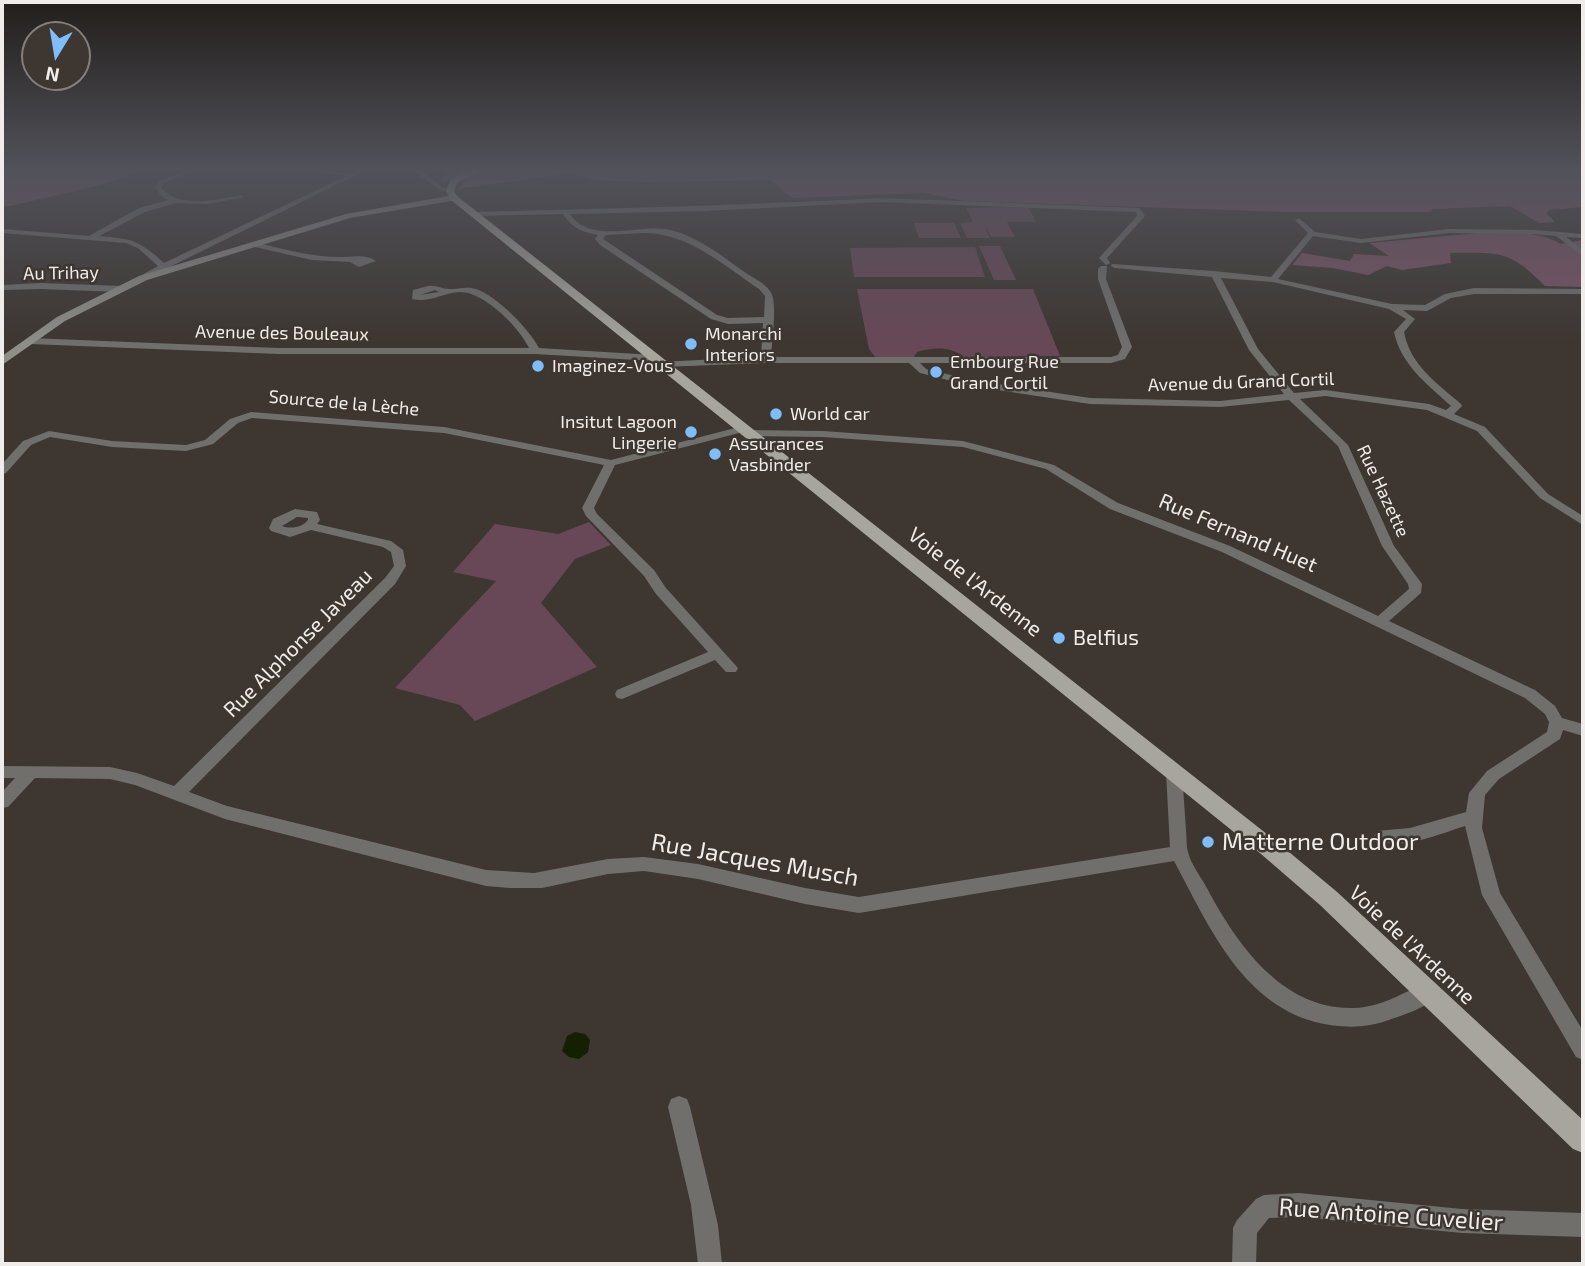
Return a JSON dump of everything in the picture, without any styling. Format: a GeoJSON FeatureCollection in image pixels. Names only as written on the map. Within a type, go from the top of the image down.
{"type":"FeatureCollection","features":[{"type":"Feature","properties":{"kind":"main road","name":"Voie de l'Ardenne"},"geometry":{"type":"LineString","coordinates":[[489,227],[1174,772],[1328,898],[1583,1139]]}},
{"type":"Feature","properties":{"kind":"street"},"geometry":{"type":"LineString","coordinates":[[92,237],[110,227]]}},
{"type":"Feature","properties":{"kind":"street"},"geometry":{"type":"LineString","coordinates":[[2,360],[61,319],[245,227]]}},
{"type":"Feature","properties":{"kind":"street"},"geometry":{"type":"LineString","coordinates":[[143,278],[314,227]]}},
{"type":"Feature","properties":{"kind":"street"},"geometry":{"type":"LineString","coordinates":[[580,227],[587,231],[604,232],[651,230],[681,237],[767,291],[766,360]]}},
{"type":"Feature","properties":{"kind":"street"},"geometry":{"type":"LineString","coordinates":[[1108,266],[1103,258],[1130,227]]}},
{"type":"Feature","properties":{"kind":"street"},"geometry":{"type":"LineString","coordinates":[[1306,227],[1313,234]]}},
{"type":"Feature","properties":{"kind":"street"},"geometry":{"type":"LineString","coordinates":[[2,231],[127,241],[141,246],[163,266]]}},
{"type":"Feature","properties":{"kind":"street"},"geometry":{"type":"LineString","coordinates":[[1273,280],[1308,235],[1313,234],[1361,241],[1470,231],[1583,236]]}},
{"type":"Feature","properties":{"kind":"street"},"geometry":{"type":"LineString","coordinates":[[604,232],[599,239],[603,243],[714,317],[728,321],[768,320]]}},
{"type":"Feature","properties":{"kind":"street"},"geometry":{"type":"LineString","coordinates":[[1558,234],[1583,254]]}},
{"type":"Feature","properties":{"kind":"street"},"geometry":{"type":"LineString","coordinates":[[258,244],[307,259],[353,261]]}},
{"type":"Feature","properties":{"kind":"street"},"geometry":{"type":"LineString","coordinates":[[913,361],[1111,360],[1122,357],[1127,347],[1102,279],[1101,271],[1108,266],[1273,280],[1392,307],[1427,308],[1448,296],[1474,291],[1583,291]]}},
{"type":"Feature","properties":{"kind":"street","name":"Rue Hazette"},"geometry":{"type":"LineString","coordinates":[[1214,273],[1254,351],[1292,397],[1343,445],[1388,546],[1415,584],[1416,590],[1381,621]]}},
{"type":"Feature","properties":{"kind":"street","name":"Au Trihay"},"geometry":{"type":"LineString","coordinates":[[2,288],[41,286],[121,289]]}},
{"type":"Feature","properties":{"kind":"street"},"geometry":{"type":"LineString","coordinates":[[446,292],[485,293],[531,338],[535,351]]}},
{"type":"Feature","properties":{"kind":"street"},"geometry":{"type":"LineString","coordinates":[[1392,307],[1411,319],[1399,332],[1400,345],[1411,361],[1457,406],[1449,413]]}},
{"type":"Feature","properties":{"kind":"street","name":"Avenue des Bouleaux"},"geometry":{"type":"LineString","coordinates":[[30,341],[250,350],[535,351],[658,361]]}},
{"type":"Feature","properties":{"kind":"street","name":"Avenue du Grand Cortil"},"geometry":{"type":"LineString","coordinates":[[658,361],[913,361],[923,371],[971,383],[1090,401],[1220,404],[1325,393],[1429,407],[1449,413],[1481,429],[1544,496],[1583,521]]}},
{"type":"Feature","properties":{"kind":"street","name":"Source de la Lèche"},"geometry":{"type":"LineString","coordinates":[[2,471],[16,452],[39,436],[61,434],[112,444],[186,448],[209,442],[242,417],[276,415],[444,430],[611,463],[745,431]]}},
{"type":"Feature","properties":{"kind":"street","name":"Rue Fernand Huet"},"geometry":{"type":"LineString","coordinates":[[745,431],[962,444],[1050,467],[1114,506],[1205,539],[1530,694],[1550,710],[1557,722]]}},
{"type":"Feature","properties":{"kind":"street"},"geometry":{"type":"LineString","coordinates":[[611,463],[588,508],[592,516],[649,573],[716,654],[732,668]]}},
{"type":"Feature","properties":{"kind":"street","name":"Rue Alphonse Javeau"},"geometry":{"type":"LineString","coordinates":[[177,793],[390,581],[400,566],[397,550],[387,544],[310,526]]}},
{"type":"Feature","properties":{"kind":"street"},"geometry":{"type":"LineString","coordinates":[[622,694],[716,654]]}},
{"type":"Feature","properties":{"kind":"street"},"geometry":{"type":"LineString","coordinates":[[1583,730],[1557,722],[1554,735],[1493,775],[1477,793],[1473,828],[1491,895],[1583,1050]]}},
{"type":"Feature","properties":{"kind":"street","name":"Rue Jacques Musch"},"geometry":{"type":"LineString","coordinates":[[2,772],[110,773],[177,793],[225,812],[486,878],[516,881],[548,879],[598,867],[646,864],[826,901],[859,905],[1179,853]]}},
{"type":"Feature","properties":{"kind":"street"},"geometry":{"type":"LineString","coordinates":[[1174,772],[1179,853],[1246,965],[1291,1002],[1331,1019],[1363,1018],[1405,1007],[1429,991]]}},
{"type":"Feature","properties":{"kind":"street"},"geometry":{"type":"LineString","coordinates":[[2,802],[30,773]]}},
{"type":"Feature","properties":{"kind":"street"},"geometry":{"type":"LineString","coordinates":[[1383,836],[1410,835],[1474,817]]}},
{"type":"Feature","properties":{"kind":"street"},"geometry":{"type":"LineString","coordinates":[[679,1107],[685,1142],[706,1217],[710,1264]]}},
{"type":"Feature","properties":{"kind":"street","name":"Rue Antoine Cuvelier"},"geometry":{"type":"LineString","coordinates":[[1244,1264],[1245,1228],[1264,1207],[1298,1205],[1462,1221],[1583,1225]]}},
{"type":"Feature","properties":{"kind":"shaded area"},"geometry":{"type":"Polygon","coordinates":[[[915,227],[956,227],[961,238],[919,238],[915,227]]]}},
{"type":"Feature","properties":{"kind":"shaded area"},"geometry":{"type":"Polygon","coordinates":[[[962,227],[985,227],[990,238],[967,238],[962,227]]]}},
{"type":"Feature","properties":{"kind":"shaded area"},"geometry":{"type":"Polygon","coordinates":[[[986,227],[1010,227],[1015,237],[991,237],[986,227]]]}},
{"type":"Feature","properties":{"kind":"shaded area"},"geometry":{"type":"Polygon","coordinates":[[[1479,233],[1532,234],[1561,244],[1583,240],[1583,287],[1545,286],[1512,259],[1481,253],[1450,253],[1451,263],[1402,270],[1387,266],[1368,275],[1333,268],[1292,265],[1302,253],[1350,261],[1354,254],[1389,256],[1369,243],[1479,233]]]}},
{"type":"Feature","properties":{"kind":"shaded area"},"geometry":{"type":"Polygon","coordinates":[[[979,246],[1000,246],[1016,280],[994,280],[979,246]]]}},
{"type":"Feature","properties":{"kind":"shaded area"},"geometry":{"type":"Polygon","coordinates":[[[975,247],[985,277],[854,277],[850,248],[975,247]]]}},
{"type":"Feature","properties":{"kind":"shaded area"},"geometry":{"type":"Polygon","coordinates":[[[857,289],[1033,289],[1060,356],[964,357],[948,349],[935,348],[917,352],[914,357],[875,357],[869,349],[857,289]]]}},
{"type":"Feature","properties":{"kind":"shaded area"},"geometry":{"type":"Polygon","coordinates":[[[589,522],[611,545],[575,559],[541,603],[597,667],[475,721],[460,705],[395,688],[496,581],[453,572],[495,524],[558,534],[589,522]]]}},
{"type":"Feature","properties":{"kind":"shaded area"},"geometry":{"type":"Polygon","coordinates":[[[575,1032],[585,1034],[590,1040],[588,1052],[579,1059],[569,1057],[562,1051],[567,1036],[575,1032]]]}},
{"type":"Feature","properties":{"kind":"place","name":"Monarchi Interiors"},"geometry":{"type":"Point","coordinates":[691,344]}},
{"type":"Feature","properties":{"kind":"place","name":"Imaginez-Vous"},"geometry":{"type":"Point","coordinates":[538,366]}},
{"type":"Feature","properties":{"kind":"place","name":"Embourg Rue Grand Cortil"},"geometry":{"type":"Point","coordinates":[936,372]}},
{"type":"Feature","properties":{"kind":"place","name":"World car"},"geometry":{"type":"Point","coordinates":[776,414]}},
{"type":"Feature","properties":{"kind":"place","name":"Insitut Lagoon Lingerie"},"geometry":{"type":"Point","coordinates":[691,432]}},
{"type":"Feature","properties":{"kind":"place","name":"Assurances Vasbinder"},"geometry":{"type":"Point","coordinates":[715,454]}},
{"type":"Feature","properties":{"kind":"place","name":"Belfius"},"geometry":{"type":"Point","coordinates":[1059,638]}},
{"type":"Feature","properties":{"kind":"place","name":"Matterne Outdoor"},"geometry":{"type":"Point","coordinates":[1208,842]}}]}
